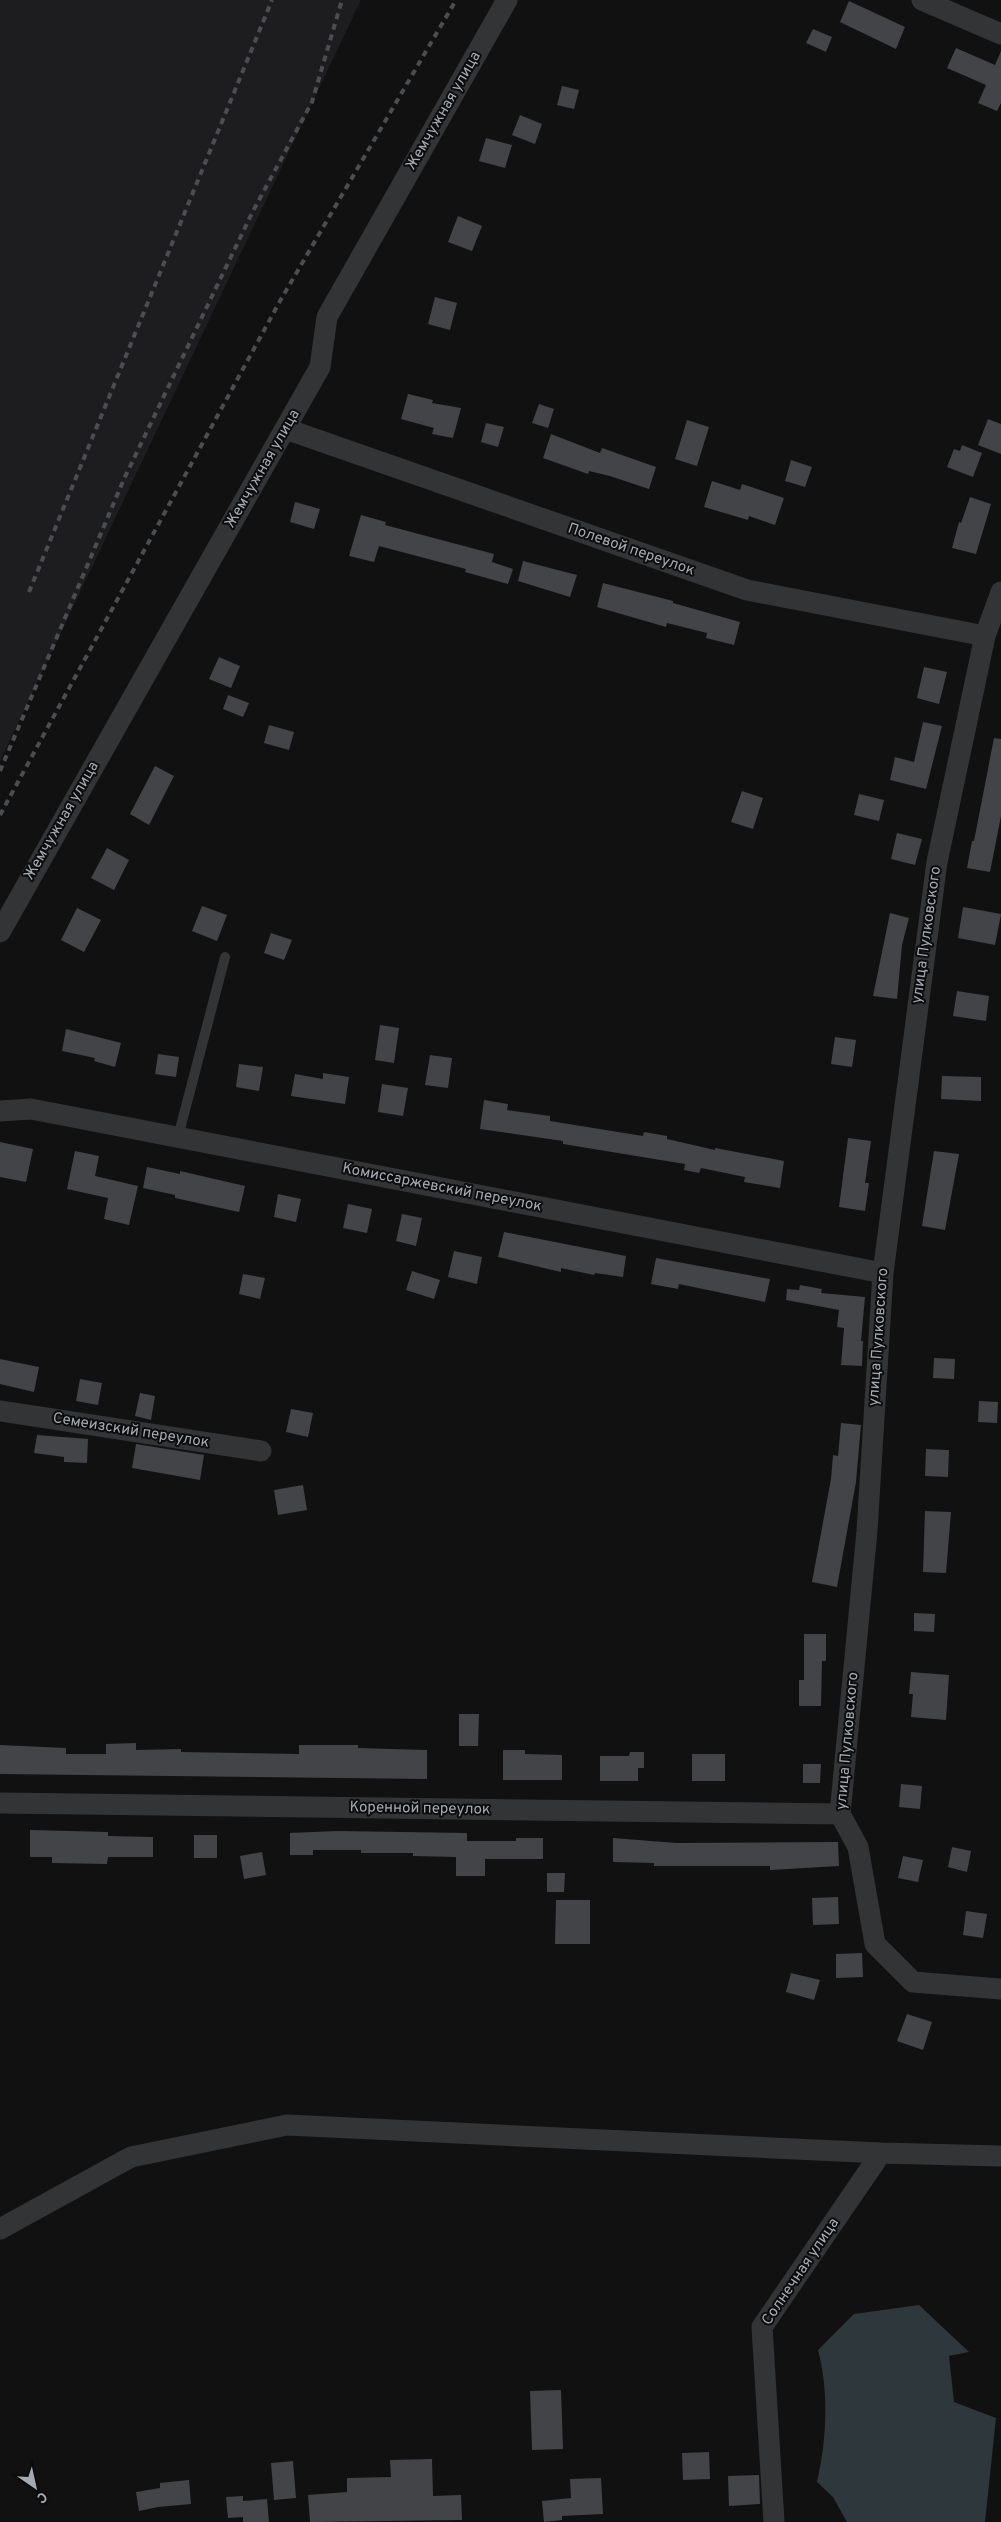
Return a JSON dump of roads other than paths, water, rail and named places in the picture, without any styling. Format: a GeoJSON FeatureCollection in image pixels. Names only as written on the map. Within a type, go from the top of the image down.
{"type":"FeatureCollection","features":[{"type":"Feature","properties":{"kind":"street","name":"Жемчужная улица"},"geometry":{"type":"LineString","coordinates":[[0,932],[320,367],[327,317],[507,0]]}},
{"type":"Feature","properties":{"kind":"street"},"geometry":{"type":"LineString","coordinates":[[922,0],[1001,34]]}},
{"type":"Feature","properties":{"kind":"street","name":"Полевой переулок"},"geometry":{"type":"LineString","coordinates":[[286,429],[747,590],[985,636]]}},
{"type":"Feature","properties":{"kind":"street","name":"улица Пулковского"},"geometry":{"type":"LineString","coordinates":[[1001,592],[985,636],[937,862],[883,1273],[867,1531],[840,1814],[858,1847],[874,1944],[913,1982],[1001,1989]]}},
{"type":"Feature","properties":{"kind":"street","name":"Комиссаржевский переулок"},"geometry":{"type":"LineString","coordinates":[[0,1111],[31,1109],[883,1273]]}},
{"type":"Feature","properties":{"kind":"street","name":"Семеизский переулок"},"geometry":{"type":"LineString","coordinates":[[0,1411],[261,1451]]}},
{"type":"Feature","properties":{"kind":"street","name":"Коренной переулок"},"geometry":{"type":"LineString","coordinates":[[0,1804],[840,1814]]}},
{"type":"Feature","properties":{"kind":"street"},"geometry":{"type":"LineString","coordinates":[[0,2229],[131,2157],[287,2125],[881,2153],[1001,2156]]}},
{"type":"Feature","properties":{"kind":"street","name":"Солнечная улица"},"geometry":{"type":"LineString","coordinates":[[774,2522],[762,2327],[881,2153]]}},
{"type":"Feature","properties":{"kind":"lane"},"geometry":{"type":"LineString","coordinates":[[178,1137],[225,957]]}},
{"type":"Feature","properties":{"kind":"railway"},"geometry":{"type":"LineString","coordinates":[[29,592],[272,0]]}},
{"type":"Feature","properties":{"kind":"railway"},"geometry":{"type":"LineString","coordinates":[[0,771],[124,479],[253,211],[312,102],[342,0]]}},
{"type":"Feature","properties":{"kind":"railway"},"geometry":{"type":"LineString","coordinates":[[0,815],[280,301],[456,0]]}}]}
